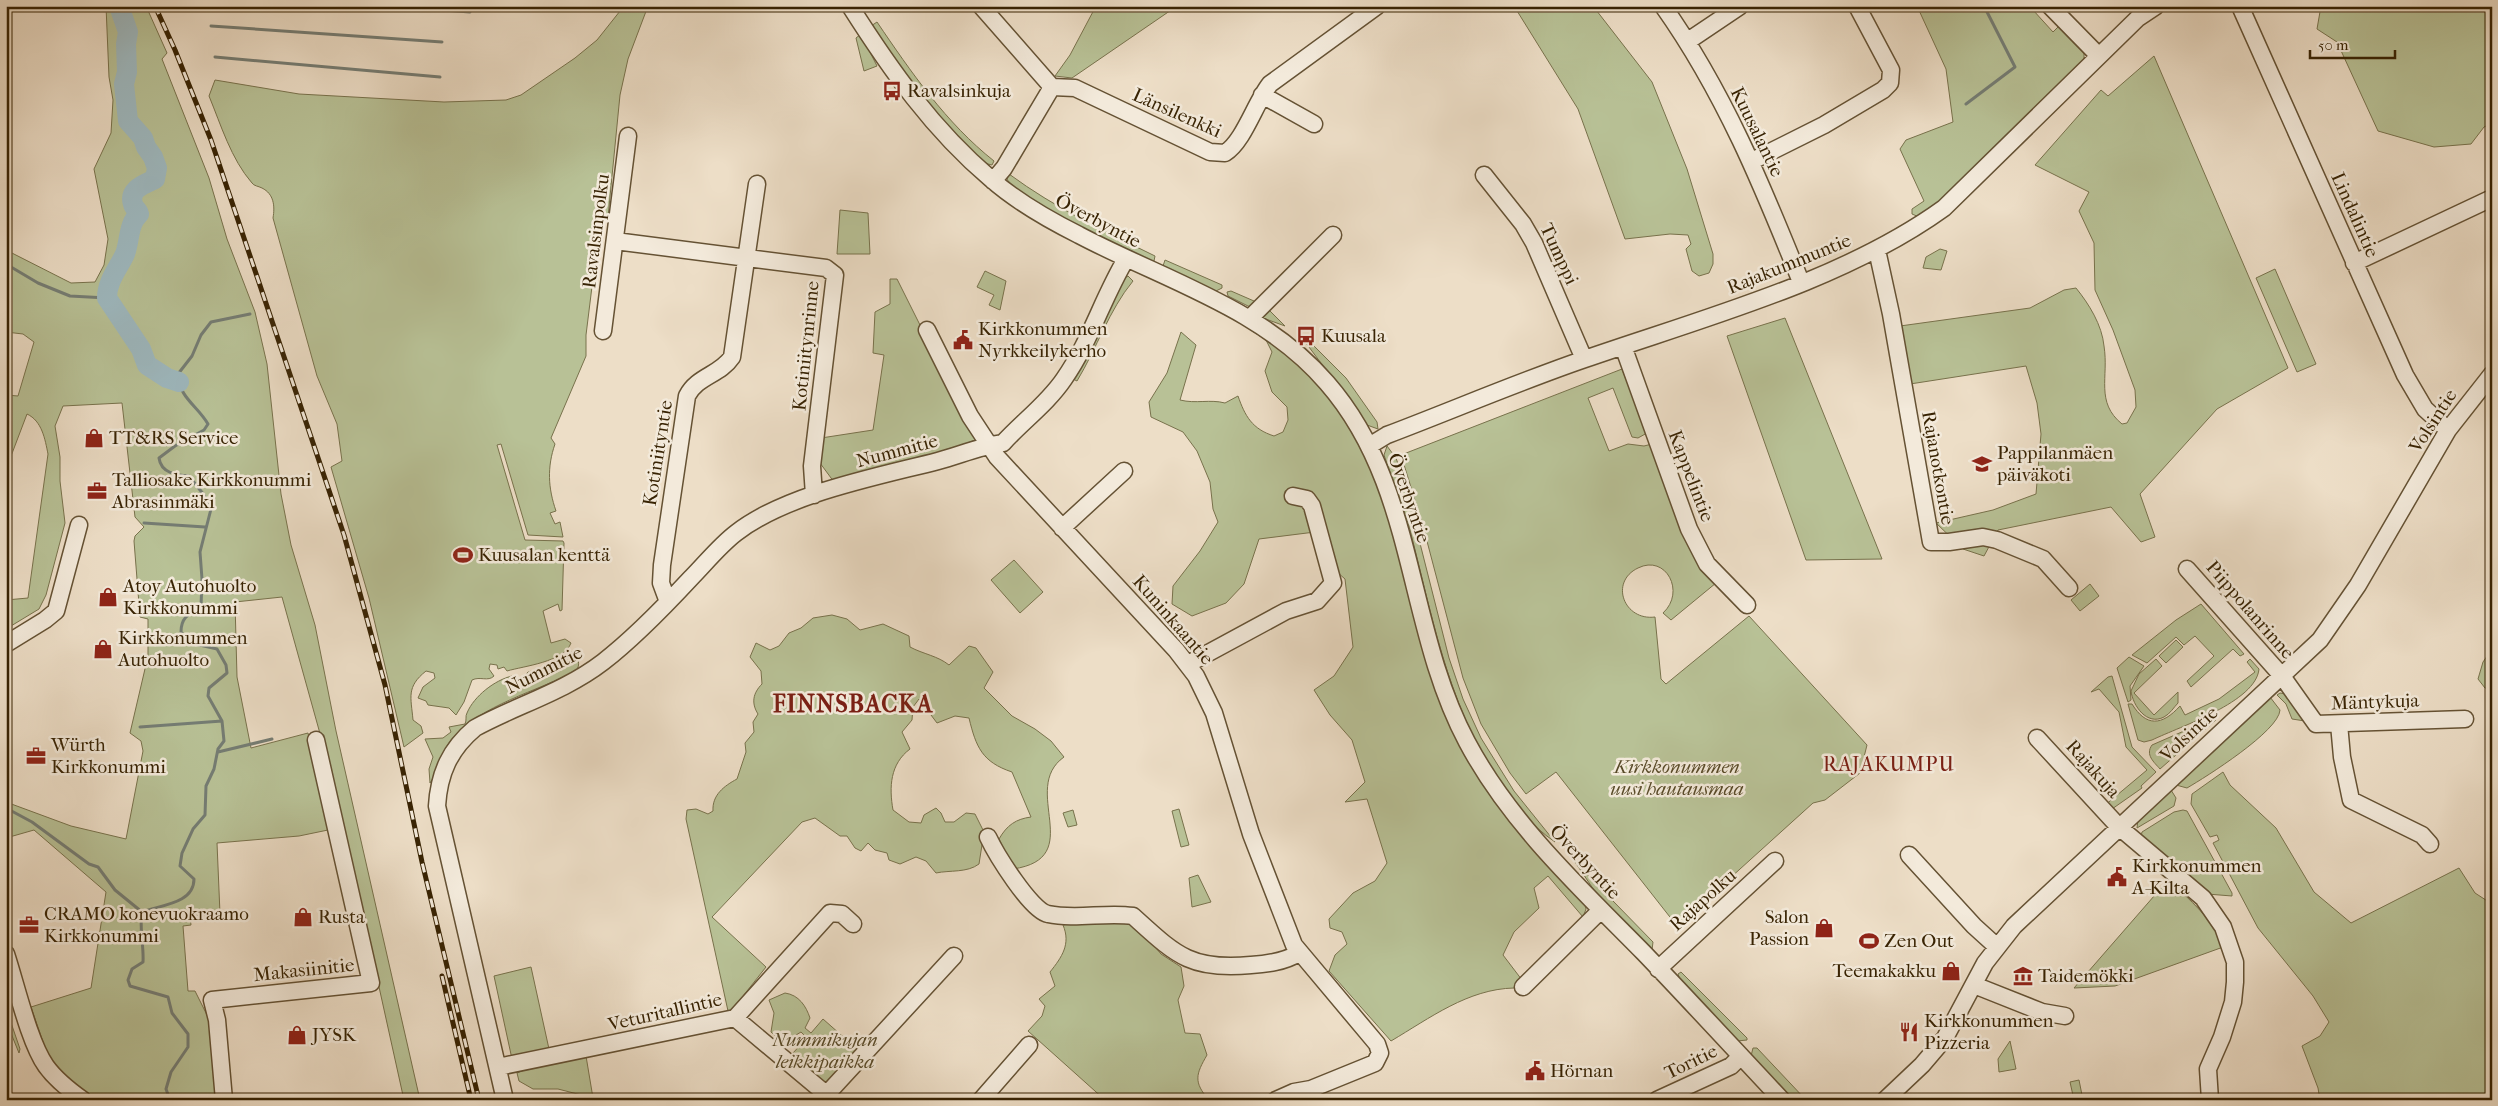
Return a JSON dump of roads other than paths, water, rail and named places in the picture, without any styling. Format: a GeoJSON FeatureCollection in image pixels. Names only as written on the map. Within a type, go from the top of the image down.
{"type":"FeatureCollection","features":[{"type":"Feature","properties":{"kind":"street","name":"Överbyntie"},"geometry":{"type":"LineString","coordinates":[[850,6],[923,112],[993,182],[1058,224],[1126,259],[1250,318],[1294,349],[1310,363],[1344,404],[1369,446],[1390,492],[1442,684],[1467,743],[1505,802],[1525,827],[1601,910],[1782,1100]]}},
{"type":"Feature","properties":{"kind":"street"},"geometry":{"type":"LineString","coordinates":[[981,6],[1052,87],[1004,168],[993,182]]}},
{"type":"Feature","properties":{"kind":"street","name":"Länsilenkki"},"geometry":{"type":"LineString","coordinates":[[1052,87],[1075,88],[1210,152],[1219,154],[1231,149],[1236,143],[1262,95],[1277,78],[1377,6]]}},
{"type":"Feature","properties":{"kind":"street","name":"Kuusalantie"},"geometry":{"type":"LineString","coordinates":[[1663,6],[1688,41],[1752,162],[1801,282]]}},
{"type":"Feature","properties":{"kind":"street"},"geometry":{"type":"LineString","coordinates":[[1688,41],[1740,6]]}},
{"type":"Feature","properties":{"kind":"street"},"geometry":{"type":"LineString","coordinates":[[1752,162],[1824,125],[1883,90],[1890,83],[1891,70],[1857,6]]}},
{"type":"Feature","properties":{"kind":"street"},"geometry":{"type":"LineString","coordinates":[[2050,6],[2099,56]]}},
{"type":"Feature","properties":{"kind":"street","name":"Rajakummuntie"},"geometry":{"type":"LineString","coordinates":[[1369,446],[1387,435],[1584,359],[1759,299],[1877,250],[1922,225],[1944,208],[2138,18],[2156,6]]}},
{"type":"Feature","properties":{"kind":"street","name":"Lindalintie"},"geometry":{"type":"LineString","coordinates":[[2240,6],[2415,395],[2436,420],[2448,430]]}},
{"type":"Feature","properties":{"kind":"street"},"geometry":{"type":"LineString","coordinates":[[1262,95],[1314,124]]}},
{"type":"Feature","properties":{"kind":"street","name":"Ravalsinpolku"},"geometry":{"type":"LineString","coordinates":[[603,331],[628,136]]}},
{"type":"Feature","properties":{"kind":"street","name":"Tumppi"},"geometry":{"type":"LineString","coordinates":[[1484,175],[1523,224],[1534,244],[1584,359]]}},
{"type":"Feature","properties":{"kind":"street","name":"Kotiniityntie"},"geometry":{"type":"LineString","coordinates":[[668,602],[661,583],[662,565],[687,396],[696,382],[723,368],[732,357],[757,184]]}},
{"type":"Feature","properties":{"kind":"street"},"geometry":{"type":"LineString","coordinates":[[2354,263],[2492,198]]}},
{"type":"Feature","properties":{"kind":"street"},"geometry":{"type":"LineString","coordinates":[[1250,318],[1332,235]]}},
{"type":"Feature","properties":{"kind":"street","name":"Kotiniitynrinne"},"geometry":{"type":"LineString","coordinates":[[615,240],[826,268],[835,275],[812,466],[814,495]]}},
{"type":"Feature","properties":{"kind":"street","name":"Rajanotkontie"},"geometry":{"type":"LineString","coordinates":[[1877,250],[1891,314],[1931,542],[1949,542],[1983,537],[1996,540],[2043,559],[2069,588]]}},
{"type":"Feature","properties":{"kind":"street","name":"Nummitie"},"geometry":{"type":"LineString","coordinates":[[505,1100],[439,815],[438,790],[442,772],[458,744],[475,728],[569,684],[592,669],[635,634],[735,534],[768,515],[814,495],[961,455],[988,445],[998,434],[1020,425],[1034,414],[1065,378],[1076,361],[1126,259]]}},
{"type":"Feature","properties":{"kind":"street","name":"Kuninkaantie"},"geometry":{"type":"LineString","coordinates":[[928,330],[970,416],[1002,464],[1188,664],[1206,693],[1251,834],[1298,953],[1378,1044],[1380,1053],[1375,1063],[1303,1095]]}},
{"type":"Feature","properties":{"kind":"street","name":"Kappelintie"},"geometry":{"type":"LineString","coordinates":[[1623,346],[1689,529],[1707,564],[1748,605]]}},
{"type":"Feature","properties":{"kind":"street","name":"Volsintie"},"geometry":{"type":"LineString","coordinates":[[1885,1100],[1935,1051],[1958,1017],[1996,946],[2014,926],[2320,640],[2336,620],[2448,430],[2492,374]]}},
{"type":"Feature","properties":{"kind":"street"},"geometry":{"type":"LineString","coordinates":[[1062,528],[1124,471]]}},
{"type":"Feature","properties":{"kind":"street"},"geometry":{"type":"LineString","coordinates":[[1188,664],[1194,659],[1286,611],[1317,601],[1333,583],[1312,506],[1307,499],[1293,496]]}},
{"type":"Feature","properties":{"kind":"street"},"geometry":{"type":"LineString","coordinates":[[6,644],[56,611],[79,524]]}},
{"type":"Feature","properties":{"kind":"street","name":"Piippolanrinne"},"geometry":{"type":"LineString","coordinates":[[2188,569],[2282,676]]}},
{"type":"Feature","properties":{"kind":"street","name":"Mäntykuja"},"geometry":{"type":"LineString","coordinates":[[2282,676],[2316,724],[2465,719]]}},
{"type":"Feature","properties":{"kind":"street"},"geometry":{"type":"LineString","coordinates":[[2339,724],[2342,757],[2351,800],[2422,835],[2430,844]]}},
{"type":"Feature","properties":{"kind":"street","name":"Rajakuja"},"geometry":{"type":"LineString","coordinates":[[2038,738],[2118,827],[2203,898],[2214,912],[2231,945],[2235,968],[2233,1002],[2208,1069],[2210,1100]]}},
{"type":"Feature","properties":{"kind":"street","name":"Makasiinitie"},"geometry":{"type":"LineString","coordinates":[[224,1100],[217,1020],[212,1000],[371,983],[316,740]]}},
{"type":"Feature","properties":{"kind":"street"},"geometry":{"type":"LineString","coordinates":[[988,837],[1034,906],[1047,914],[1076,917],[1132,916],[1155,938],[1179,955],[1193,962],[1214,967],[1268,963],[1290,958],[1298,953]]}},
{"type":"Feature","properties":{"kind":"street"},"geometry":{"type":"LineString","coordinates":[[1909,855],[1974,926],[1996,946]]}},
{"type":"Feature","properties":{"kind":"street","name":"Rajapolku"},"geometry":{"type":"LineString","coordinates":[[1658,969],[1775,861]]}},
{"type":"Feature","properties":{"kind":"street"},"geometry":{"type":"LineString","coordinates":[[1523,986],[1601,910]]}},
{"type":"Feature","properties":{"kind":"street","name":"Veturitallintie"},"geometry":{"type":"LineString","coordinates":[[498,1067],[735,1018],[830,913],[842,914],[853,924]]}},
{"type":"Feature","properties":{"kind":"street"},"geometry":{"type":"LineString","coordinates":[[6,954],[38,1053],[54,1077],[66,1089],[83,1100]]}},
{"type":"Feature","properties":{"kind":"street"},"geometry":{"type":"LineString","coordinates":[[735,1018],[830,1097],[954,956]]}},
{"type":"Feature","properties":{"kind":"street"},"geometry":{"type":"LineString","coordinates":[[1974,985],[2042,1012],[2066,1016]]}},
{"type":"Feature","properties":{"kind":"street"},"geometry":{"type":"LineString","coordinates":[[981,1100],[1029,1045]]}},
{"type":"Feature","properties":{"kind":"street","name":"Toritie"},"geometry":{"type":"LineString","coordinates":[[1657,1100],[1731,1066],[1741,1056]]}},
{"type":"Feature","properties":{"kind":"street"},"geometry":{"type":"LineString","coordinates":[[1276,1100],[1303,1095]]}},
{"type":"Feature","properties":{"kind":"waterway"},"geometry":{"type":"LineString","coordinates":[[119,6],[128,32],[126,44],[127,72],[124,84],[128,121],[143,138],[157,168],[155,179],[142,185],[133,194],[134,206],[139,214],[131,228],[127,249],[111,281],[107,298],[141,349],[147,365],[167,378],[179,382]]}},
{"type":"Feature","properties":{"kind":"waterway"},"geometry":{"type":"LineString","coordinates":[[389,6],[470,12]]}},
{"type":"Feature","properties":{"kind":"waterway"},"geometry":{"type":"LineString","coordinates":[[1966,104],[2015,67],[1984,6]]}},
{"type":"Feature","properties":{"kind":"waterway"},"geometry":{"type":"LineString","coordinates":[[211,26],[442,42]]}},
{"type":"Feature","properties":{"kind":"waterway"},"geometry":{"type":"LineString","coordinates":[[215,57],[440,77]]}},
{"type":"Feature","properties":{"kind":"waterway"},"geometry":{"type":"LineString","coordinates":[[6,264],[38,283],[70,296],[107,298]]}},
{"type":"Feature","properties":{"kind":"waterway"},"geometry":{"type":"LineString","coordinates":[[170,1100],[166,1089],[171,1072],[188,1047],[188,1034],[172,1013],[168,997],[130,986],[128,980],[132,969],[143,962],[142,912],[182,899],[193,887],[194,879],[180,866],[182,853],[193,829],[205,815],[206,786],[214,769],[218,749],[224,741],[222,721],[208,696],[209,688],[227,673],[226,665],[217,649],[191,643],[181,632],[184,619],[201,607],[202,579],[200,552],[211,509],[204,495],[189,476],[174,474],[166,470],[160,463],[159,458],[175,446],[204,430],[208,424],[185,395],[179,382],[178,374],[192,356],[201,335],[211,322],[250,314]]}},
{"type":"Feature","properties":{"kind":"waterway"},"geometry":{"type":"LineString","coordinates":[[144,523],[205,527]]}},
{"type":"Feature","properties":{"kind":"waterway"},"geometry":{"type":"LineString","coordinates":[[140,727],[222,721]]}},
{"type":"Feature","properties":{"kind":"waterway"},"geometry":{"type":"LineString","coordinates":[[218,752],[272,739]]}},
{"type":"Feature","properties":{"kind":"waterway"},"geometry":{"type":"LineString","coordinates":[[6,808],[32,822],[89,864],[98,867],[115,890],[142,912]]}},
{"type":"Feature","properties":{"kind":"railway"},"geometry":{"type":"LineString","coordinates":[[155,6],[211,140],[344,535],[385,685],[422,862],[479,1100]]}},
{"type":"Feature","properties":{"kind":"railway"},"geometry":{"type":"LineString","coordinates":[[442,976],[471,1100]]}},
{"type":"Feature","properties":{"kind":"place","name":"Ravalsinkuja"},"geometry":{"type":"Point","coordinates":[892,91]}},
{"type":"Feature","properties":{"kind":"place","name":"Kuusala"},"geometry":{"type":"Point","coordinates":[1306,336]}},
{"type":"Feature","properties":{"kind":"place","name":"Kirkkonummen Nyrkkeilykerho"},"geometry":{"type":"Point","coordinates":[963,340]}},
{"type":"Feature","properties":{"kind":"place","name":"TT&RS Service"},"geometry":{"type":"Point","coordinates":[94,438]}},
{"type":"Feature","properties":{"kind":"place","name":"Pappilanmäen päiväkoti"},"geometry":{"type":"Point","coordinates":[1982,464]}},
{"type":"Feature","properties":{"kind":"place","name":"Talliosake Kirkkonummi Abrasinmäki"},"geometry":{"type":"Point","coordinates":[97,491]}},
{"type":"Feature","properties":{"kind":"place","name":"Kuusalan kenttä"},"geometry":{"type":"Point","coordinates":[463,555]}},
{"type":"Feature","properties":{"kind":"place","name":"Atoy Autohuolto Kirkkonummi"},"geometry":{"type":"Point","coordinates":[108,597]}},
{"type":"Feature","properties":{"kind":"place","name":"Kirkkonummen Autohuolto"},"geometry":{"type":"Point","coordinates":[103,649]}},
{"type":"Feature","properties":{"kind":"place","name":"Würth Kirkkonummi"},"geometry":{"type":"Point","coordinates":[36,756]}},
{"type":"Feature","properties":{"kind":"place","name":"Kirkkonummen A-Kilta"},"geometry":{"type":"Point","coordinates":[2117,877]}},
{"type":"Feature","properties":{"kind":"place","name":"Rusta"},"geometry":{"type":"Point","coordinates":[303,917]}},
{"type":"Feature","properties":{"kind":"place","name":"CRAMO konevuokraamo Kirkkonummi"},"geometry":{"type":"Point","coordinates":[29,925]}},
{"type":"Feature","properties":{"kind":"place","name":"Salon Passion"},"geometry":{"type":"Point","coordinates":[1824,928]}},
{"type":"Feature","properties":{"kind":"place","name":"Zen Out"},"geometry":{"type":"Point","coordinates":[1869,941]}},
{"type":"Feature","properties":{"kind":"place","name":"Teemakakku"},"geometry":{"type":"Point","coordinates":[1951,971]}},
{"type":"Feature","properties":{"kind":"place","name":"Taidemökki"},"geometry":{"type":"Point","coordinates":[2023,976]}},
{"type":"Feature","properties":{"kind":"place","name":"Kirkkonummen Pizzeria"},"geometry":{"type":"Point","coordinates":[1909,1032]}},
{"type":"Feature","properties":{"kind":"place","name":"JYSK"},"geometry":{"type":"Point","coordinates":[297,1035]}},
{"type":"Feature","properties":{"kind":"place","name":"Hörnan"},"geometry":{"type":"Point","coordinates":[1535,1071]}},
{"type":"Feature","properties":{"kind":"district","name":"FINNSBACKA"},"geometry":{"type":"Point","coordinates":[853,704]}},
{"type":"Feature","properties":{"kind":"district","name":"RAJAKUMPU"},"geometry":{"type":"Point","coordinates":[1889,764]}},
{"type":"Feature","properties":{"kind":"park label","name":"Kirkkonummen uusi hautausmaa"},"geometry":{"type":"Point","coordinates":[1677,778]}},
{"type":"Feature","properties":{"kind":"park label","name":"Nummikujan leikkipaikka"},"geometry":{"type":"Point","coordinates":[825,1051]}}]}
